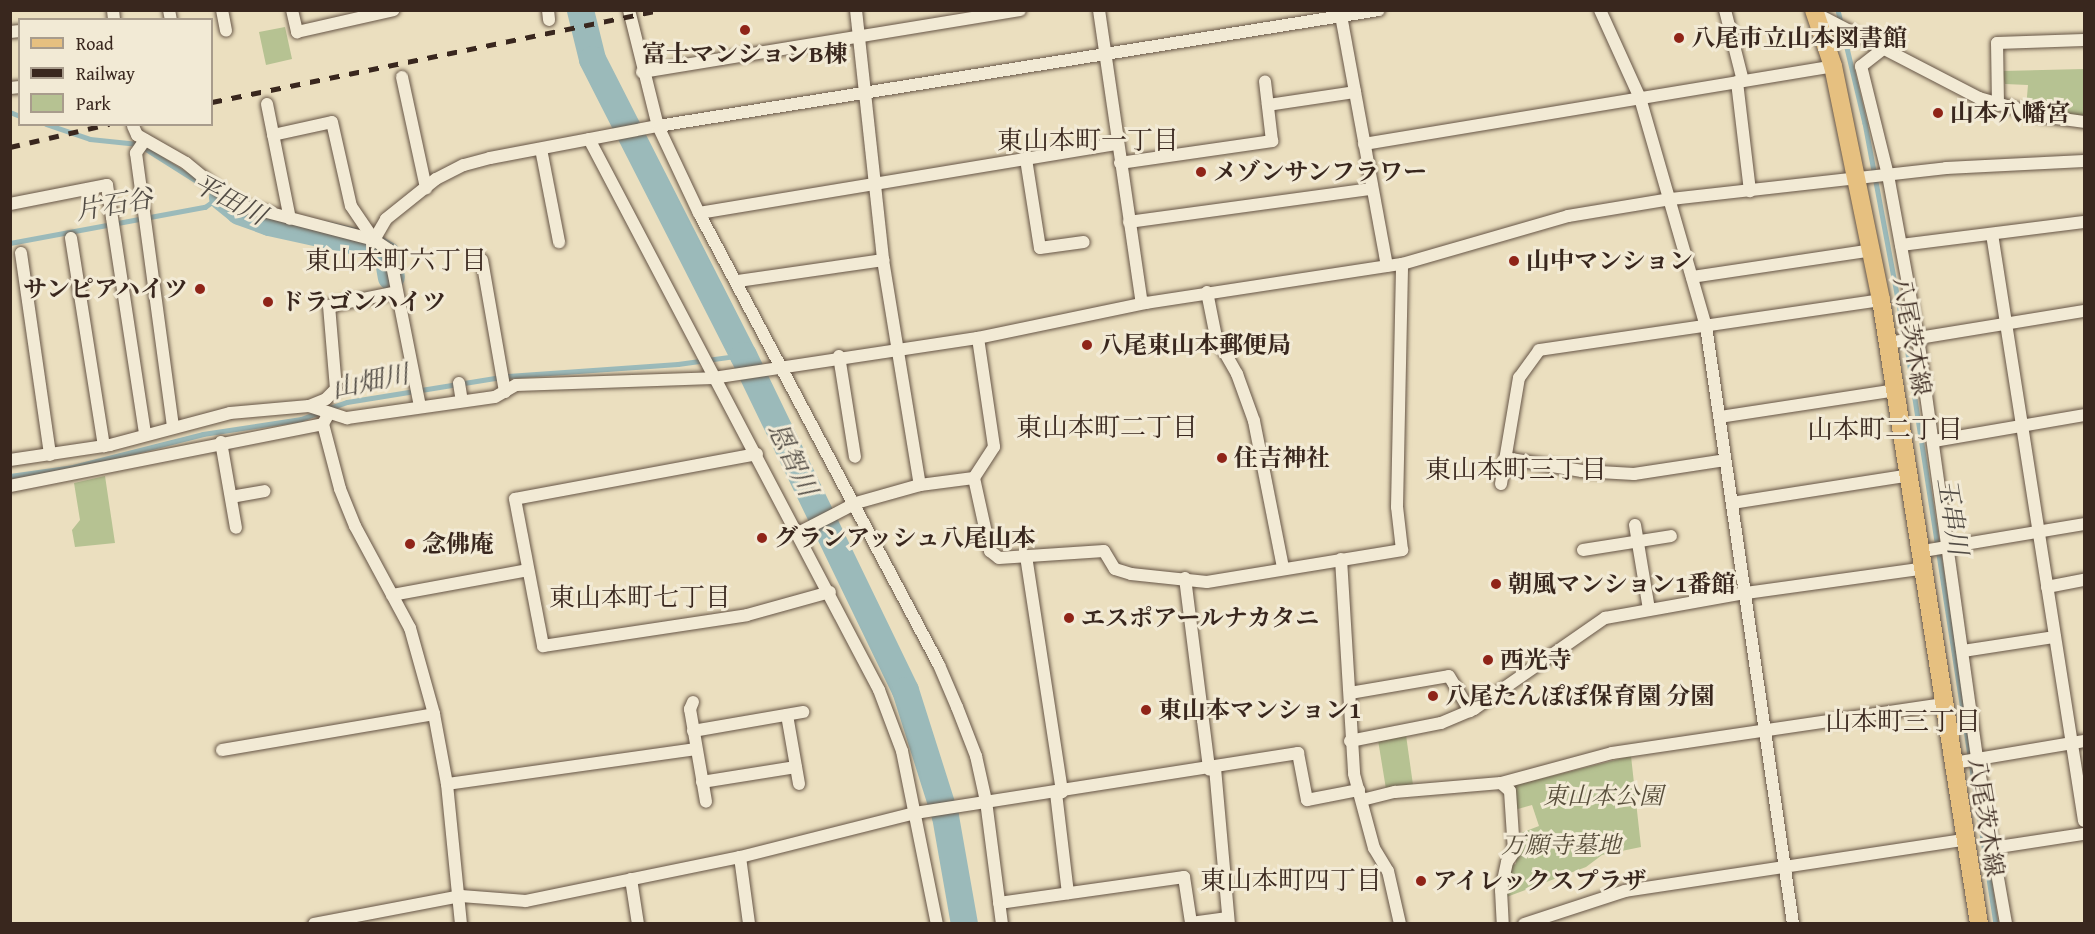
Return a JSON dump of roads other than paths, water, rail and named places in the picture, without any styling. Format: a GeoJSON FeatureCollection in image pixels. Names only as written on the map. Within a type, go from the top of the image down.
{"type":"FeatureCollection","features":[{"type":"Feature","properties":{"kind":"main road","name":"八尾茨木線"},"geometry":{"type":"LineString","coordinates":[[1815,12],[1833,66],[1862,179],[1881,300],[1894,342],[1897,390],[1911,475],[1935,553],[1945,704],[1967,761],[1964,840],[1979,924]]}},
{"type":"Feature","properties":{"kind":"street"},"geometry":{"type":"LineString","coordinates":[[222,10],[226,31]]}},
{"type":"Feature","properties":{"kind":"street"},"geometry":{"type":"LineString","coordinates":[[292,10],[297,32],[394,10]]}},
{"type":"Feature","properties":{"kind":"street"},"geometry":{"type":"LineString","coordinates":[[629,10],[653,127],[738,281],[779,366],[939,665],[976,756],[1002,924]]}},
{"type":"Feature","properties":{"kind":"street"},"geometry":{"type":"LineString","coordinates":[[856,10],[877,184],[883,260],[920,485]]}},
{"type":"Feature","properties":{"kind":"street"},"geometry":{"type":"LineString","coordinates":[[642,72],[1020,10]]}},
{"type":"Feature","properties":{"kind":"street"},"geometry":{"type":"LineString","coordinates":[[1099,10],[1142,303]]}},
{"type":"Feature","properties":{"kind":"street"},"geometry":{"type":"LineString","coordinates":[[374,240],[386,219],[426,188],[465,165],[653,127],[867,94],[1340,13],[1379,10]]}},
{"type":"Feature","properties":{"kind":"street"},"geometry":{"type":"LineString","coordinates":[[1600,10],[1640,98],[1706,326],[1793,924]]}},
{"type":"Feature","properties":{"kind":"street"},"geometry":{"type":"LineString","coordinates":[[1725,10],[1740,81],[1750,191]]}},
{"type":"Feature","properties":{"kind":"street"},"geometry":{"type":"LineString","coordinates":[[1815,12],[1883,49],[1998,105],[2085,122]]}},
{"type":"Feature","properties":{"kind":"street"},"geometry":{"type":"LineString","coordinates":[[1340,13],[1387,266]]}},
{"type":"Feature","properties":{"kind":"street"},"geometry":{"type":"LineString","coordinates":[[1998,105],[1997,43],[2085,40]]}},
{"type":"Feature","properties":{"kind":"street"},"geometry":{"type":"LineString","coordinates":[[1883,49],[1861,66],[1901,245],[1934,441],[1935,553],[1963,651],[1967,761],[1992,848],[2006,924]]}},
{"type":"Feature","properties":{"kind":"street"},"geometry":{"type":"LineString","coordinates":[[1364,144],[1833,66]]}},
{"type":"Feature","properties":{"kind":"street"},"geometry":{"type":"LineString","coordinates":[[402,77],[426,188]]}},
{"type":"Feature","properties":{"kind":"street"},"geometry":{"type":"LineString","coordinates":[[1120,163],[1272,141],[1265,81]]}},
{"type":"Feature","properties":{"kind":"street"},"geometry":{"type":"LineString","coordinates":[[1268,105],[1355,92]]}},
{"type":"Feature","properties":{"kind":"street"},"geometry":{"type":"LineString","coordinates":[[267,104],[290,219]]}},
{"type":"Feature","properties":{"kind":"street"},"geometry":{"type":"LineString","coordinates":[[273,135],[332,122],[351,206],[374,240]]}},
{"type":"Feature","properties":{"kind":"street"},"geometry":{"type":"LineString","coordinates":[[133,126],[137,135],[186,163],[236,204],[374,240],[389,250],[418,398]]}},
{"type":"Feature","properties":{"kind":"street"},"geometry":{"type":"LineString","coordinates":[[589,139],[619,190],[711,369],[801,531],[879,690],[902,751],[917,813],[937,924]]}},
{"type":"Feature","properties":{"kind":"street"},"geometry":{"type":"LineString","coordinates":[[145,140],[136,153],[174,426]]}},
{"type":"Feature","properties":{"kind":"street"},"geometry":{"type":"LineString","coordinates":[[699,213],[1117,144]]}},
{"type":"Feature","properties":{"kind":"street"},"geometry":{"type":"LineString","coordinates":[[541,148],[558,242]]}},
{"type":"Feature","properties":{"kind":"street"},"geometry":{"type":"LineString","coordinates":[[1026,159],[1040,248],[1084,242]]}},
{"type":"Feature","properties":{"kind":"street"},"geometry":{"type":"LineString","coordinates":[[503,383],[516,385],[711,369],[779,366],[898,347],[978,338],[1142,303],[1402,264],[1568,216],[1671,199],[1885,176],[2085,161]]}},
{"type":"Feature","properties":{"kind":"street"},"geometry":{"type":"LineString","coordinates":[[10,204],[107,185],[145,435]]}},
{"type":"Feature","properties":{"kind":"street"},"geometry":{"type":"LineString","coordinates":[[1129,222],[1371,189]]}},
{"type":"Feature","properties":{"kind":"street"},"geometry":{"type":"LineString","coordinates":[[1901,245],[2085,222]]}},
{"type":"Feature","properties":{"kind":"street"},"geometry":{"type":"LineString","coordinates":[[1992,234],[2085,821]]}},
{"type":"Feature","properties":{"kind":"street"},"geometry":{"type":"LineString","coordinates":[[71,238],[104,446]]}},
{"type":"Feature","properties":{"kind":"street"},"geometry":{"type":"LineString","coordinates":[[1692,277],[1872,250]]}},
{"type":"Feature","properties":{"kind":"street"},"geometry":{"type":"LineString","coordinates":[[21,253],[50,455]]}},
{"type":"Feature","properties":{"kind":"street"},"geometry":{"type":"LineString","coordinates":[[10,460],[104,446],[230,413],[321,413],[347,417],[418,398],[461,391],[495,397],[503,383],[482,260]]}},
{"type":"Feature","properties":{"kind":"street"},"geometry":{"type":"LineString","coordinates":[[738,281],[883,260]]}},
{"type":"Feature","properties":{"kind":"street"},"geometry":{"type":"LineString","coordinates":[[978,338],[994,447],[974,478],[990,551],[999,558],[1104,551],[1115,569],[1207,582],[1402,550],[1397,507],[1402,264]]}},
{"type":"Feature","properties":{"kind":"street"},"geometry":{"type":"LineString","coordinates":[[397,292],[328,306],[336,389],[326,399],[321,413],[340,489],[410,628],[434,714],[447,784],[461,896],[461,924]]}},
{"type":"Feature","properties":{"kind":"street"},"geometry":{"type":"LineString","coordinates":[[1207,292],[1216,337],[1236,374],[1254,421],[1283,568]]}},
{"type":"Feature","properties":{"kind":"street"},"geometry":{"type":"LineString","coordinates":[[1501,484],[1519,378],[1539,350],[1881,300]]}},
{"type":"Feature","properties":{"kind":"street"},"geometry":{"type":"LineString","coordinates":[[1894,342],[2085,311]]}},
{"type":"Feature","properties":{"kind":"street"},"geometry":{"type":"LineString","coordinates":[[839,356],[855,457]]}},
{"type":"Feature","properties":{"kind":"street"},"geometry":{"type":"LineString","coordinates":[[1720,417],[1897,390]]}},
{"type":"Feature","properties":{"kind":"street"},"geometry":{"type":"LineString","coordinates":[[10,486],[75,476],[221,442],[321,413]]}},
{"type":"Feature","properties":{"kind":"street"},"geometry":{"type":"LineString","coordinates":[[1934,441],[2085,415]]}},
{"type":"Feature","properties":{"kind":"street"},"geometry":{"type":"LineString","coordinates":[[221,442],[236,528]]}},
{"type":"Feature","properties":{"kind":"street"},"geometry":{"type":"LineString","coordinates":[[757,454],[514,499],[543,646],[747,615],[830,592]]}},
{"type":"Feature","properties":{"kind":"street"},"geometry":{"type":"LineString","coordinates":[[1505,458],[1582,471],[1634,474],[1725,460]]}},
{"type":"Feature","properties":{"kind":"street"},"geometry":{"type":"LineString","coordinates":[[1732,503],[1911,475]]}},
{"type":"Feature","properties":{"kind":"street"},"geometry":{"type":"LineString","coordinates":[[801,531],[853,504],[920,485],[974,478]]}},
{"type":"Feature","properties":{"kind":"street"},"geometry":{"type":"LineString","coordinates":[[231,497],[264,491]]}},
{"type":"Feature","properties":{"kind":"street"},"geometry":{"type":"LineString","coordinates":[[1350,741],[1441,723],[1470,711],[1605,618],[1746,593],[2085,524]]}},
{"type":"Feature","properties":{"kind":"street"},"geometry":{"type":"LineString","coordinates":[[1635,525],[1649,610]]}},
{"type":"Feature","properties":{"kind":"street"},"geometry":{"type":"LineString","coordinates":[[1583,550],[1671,536]]}},
{"type":"Feature","properties":{"kind":"street"},"geometry":{"type":"LineString","coordinates":[[1026,556],[1059,793],[1068,893]]}},
{"type":"Feature","properties":{"kind":"street"},"geometry":{"type":"LineString","coordinates":[[1341,559],[1350,693],[1350,741],[1360,795],[1374,848],[1388,872],[1400,924]]}},
{"type":"Feature","properties":{"kind":"street"},"geometry":{"type":"LineString","coordinates":[[392,595],[528,570]]}},
{"type":"Feature","properties":{"kind":"street"},"geometry":{"type":"LineString","coordinates":[[999,903],[1184,877],[1191,923],[1229,921],[1212,769],[1185,578]]}},
{"type":"Feature","properties":{"kind":"street"},"geometry":{"type":"LineString","coordinates":[[2047,587],[2085,580]]}},
{"type":"Feature","properties":{"kind":"street"},"geometry":{"type":"LineString","coordinates":[[1963,651],[2055,637]]}},
{"type":"Feature","properties":{"kind":"street"},"geometry":{"type":"LineString","coordinates":[[1350,693],[1449,676],[1470,711]]}},
{"type":"Feature","properties":{"kind":"street"},"geometry":{"type":"LineString","coordinates":[[693,702],[690,709],[705,802]]}},
{"type":"Feature","properties":{"kind":"street"},"geometry":{"type":"LineString","coordinates":[[314,924],[461,896],[526,901],[740,857],[917,813],[983,801],[1059,793],[1212,769],[1298,753],[1307,800],[1501,783],[1612,753],[1945,704]]}},
{"type":"Feature","properties":{"kind":"street"},"geometry":{"type":"LineString","coordinates":[[693,731],[803,712]]}},
{"type":"Feature","properties":{"kind":"street"},"geometry":{"type":"LineString","coordinates":[[222,750],[434,714]]}},
{"type":"Feature","properties":{"kind":"street"},"geometry":{"type":"LineString","coordinates":[[787,715],[799,783]]}},
{"type":"Feature","properties":{"kind":"street"},"geometry":{"type":"LineString","coordinates":[[1967,761],[2085,741]]}},
{"type":"Feature","properties":{"kind":"street"},"geometry":{"type":"LineString","coordinates":[[447,784],[696,749]]}},
{"type":"Feature","properties":{"kind":"street"},"geometry":{"type":"LineString","coordinates":[[702,782],[796,767]]}},
{"type":"Feature","properties":{"kind":"street"},"geometry":{"type":"LineString","coordinates":[[1501,783],[1510,791],[1514,852],[1507,862],[1501,890],[1503,924]]}},
{"type":"Feature","properties":{"kind":"street"},"geometry":{"type":"LineString","coordinates":[[1992,848],[2085,834]]}},
{"type":"Feature","properties":{"kind":"street"},"geometry":{"type":"LineString","coordinates":[[1524,924],[1560,918],[1625,891],[1785,864],[1964,840]]}},
{"type":"Feature","properties":{"kind":"street"},"geometry":{"type":"LineString","coordinates":[[740,857],[749,924]]}},
{"type":"Feature","properties":{"kind":"street"},"geometry":{"type":"LineString","coordinates":[[631,879],[638,924]]}},
{"type":"Feature","properties":{"kind":"waterway","name":"恩智川"},"geometry":{"type":"LineString","coordinates":[[580,10],[592,59],[743,355],[905,690],[945,816],[964,924]]}},
{"type":"Feature","properties":{"kind":"waterway","name":"玉串川"},"geometry":{"type":"LineString","coordinates":[[1838,10],[1865,123],[1907,347],[1996,924]]}},
{"type":"Feature","properties":{"kind":"waterway","name":"平田川"},"geometry":{"type":"LineString","coordinates":[[10,112],[18,115]]}},
{"type":"Feature","properties":{"kind":"waterway","name":"平田川"},"geometry":{"type":"LineString","coordinates":[[52,126],[90,139],[138,144],[211,190]]}},
{"type":"Feature","properties":{"kind":"waterway","name":"片石谷"},"geometry":{"type":"LineString","coordinates":[[10,243],[205,207],[220,196]]}},
{"type":"Feature","properties":{"kind":"waterway","name":"平田川"},"geometry":{"type":"LineString","coordinates":[[222,197],[239,211],[269,222],[369,244],[387,255],[391,277]]}},
{"type":"Feature","properties":{"kind":"waterway","name":"山畑川"},"geometry":{"type":"LineString","coordinates":[[327,409],[347,402],[507,376],[678,364],[743,355]]}},
{"type":"Feature","properties":{"kind":"waterway","name":"山畑川"},"geometry":{"type":"LineString","coordinates":[[10,476],[73,467],[203,434],[301,419],[320,412]]}},
{"type":"Feature","properties":{"kind":"railway"},"geometry":{"type":"LineString","coordinates":[[213,102],[661,10]]}},
{"type":"Feature","properties":{"kind":"railway"},"geometry":{"type":"LineString","coordinates":[[10,147],[100,126]]}},
{"type":"Feature","properties":{"kind":"place","name":"富士マンションB棟"},"geometry":{"type":"Point","coordinates":[745,30]}},
{"type":"Feature","properties":{"kind":"place","name":"八尾市立山本図書館"},"geometry":{"type":"Point","coordinates":[1679,38]}},
{"type":"Feature","properties":{"kind":"place","name":"山本八幡宮"},"geometry":{"type":"Point","coordinates":[1938,113]}},
{"type":"Feature","properties":{"kind":"place","name":"メゾンサンフラワー"},"geometry":{"type":"Point","coordinates":[1201,172]}},
{"type":"Feature","properties":{"kind":"place","name":"山中マンション"},"geometry":{"type":"Point","coordinates":[1514,261]}},
{"type":"Feature","properties":{"kind":"place","name":"サンピアハイツ"},"geometry":{"type":"Point","coordinates":[200,289]}},
{"type":"Feature","properties":{"kind":"place","name":"ドラゴンハイツ"},"geometry":{"type":"Point","coordinates":[268,302]}},
{"type":"Feature","properties":{"kind":"place","name":"八尾東山本郵便局"},"geometry":{"type":"Point","coordinates":[1087,345]}},
{"type":"Feature","properties":{"kind":"place","name":"住吉神社"},"geometry":{"type":"Point","coordinates":[1222,458]}},
{"type":"Feature","properties":{"kind":"place","name":"グランアッシュ八尾山本"},"geometry":{"type":"Point","coordinates":[762,538]}},
{"type":"Feature","properties":{"kind":"place","name":"念佛庵"},"geometry":{"type":"Point","coordinates":[410,544]}},
{"type":"Feature","properties":{"kind":"place","name":"朝風マンション1番館"},"geometry":{"type":"Point","coordinates":[1496,584]}},
{"type":"Feature","properties":{"kind":"place","name":"エスポアールナカタニ"},"geometry":{"type":"Point","coordinates":[1069,618]}},
{"type":"Feature","properties":{"kind":"place","name":"西光寺"},"geometry":{"type":"Point","coordinates":[1488,660]}},
{"type":"Feature","properties":{"kind":"place","name":"八尾たんぽぽ保育園 分園"},"geometry":{"type":"Point","coordinates":[1433,696]}},
{"type":"Feature","properties":{"kind":"place","name":"東山本マンション1"},"geometry":{"type":"Point","coordinates":[1146,710]}},
{"type":"Feature","properties":{"kind":"place","name":"アイレックスプラザ"},"geometry":{"type":"Point","coordinates":[1421,881]}},
{"type":"Feature","properties":{"kind":"district","name":"東山本町一丁目"},"geometry":{"type":"Point","coordinates":[1088,140]}},
{"type":"Feature","properties":{"kind":"district","name":"東山本町六丁目"},"geometry":{"type":"Point","coordinates":[396,260]}},
{"type":"Feature","properties":{"kind":"district","name":"東山本町二丁目"},"geometry":{"type":"Point","coordinates":[1107,427]}},
{"type":"Feature","properties":{"kind":"district","name":"山本町二丁目"},"geometry":{"type":"Point","coordinates":[1885,429]}},
{"type":"Feature","properties":{"kind":"district","name":"東山本町三丁目"},"geometry":{"type":"Point","coordinates":[1516,469]}},
{"type":"Feature","properties":{"kind":"district","name":"東山本町七丁目"},"geometry":{"type":"Point","coordinates":[640,597]}},
{"type":"Feature","properties":{"kind":"district","name":"山本町三丁目"},"geometry":{"type":"Point","coordinates":[1903,721]}},
{"type":"Feature","properties":{"kind":"district","name":"東山本町四丁目"},"geometry":{"type":"Point","coordinates":[1291,880]}},
{"type":"Feature","properties":{"kind":"park label","name":"東山本公園"},"geometry":{"type":"Point","coordinates":[1603,796]}},
{"type":"Feature","properties":{"kind":"park label","name":"万願寺墓地"},"geometry":{"type":"Point","coordinates":[1561,845]}}]}
